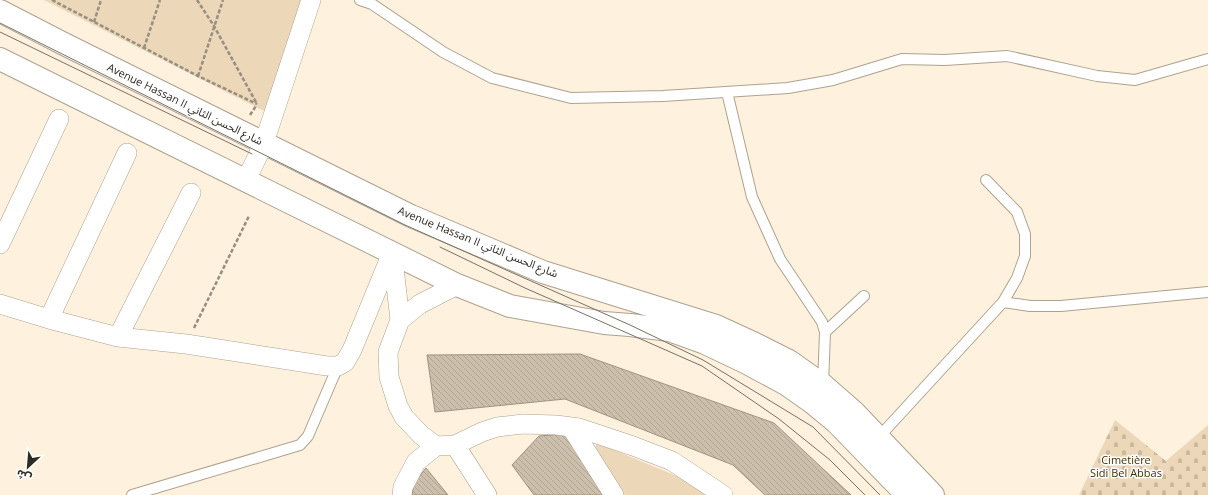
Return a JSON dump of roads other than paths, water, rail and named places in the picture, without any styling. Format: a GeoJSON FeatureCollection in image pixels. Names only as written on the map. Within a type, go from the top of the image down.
{"type":"FeatureCollection","features":[{"type":"Feature","properties":{"kind":"highway","name":"Avenue Hassan II شارع الحسن الثاني"},"geometry":{"type":"LineString","coordinates":[[0,11],[411,216],[543,272],[665,309],[723,329],[789,361],[824,385],[854,412],[872,444],[907,495]]}},
{"type":"Feature","properties":{"kind":"highway","name":"Avenue Hassan II شارع الحسن الثاني"},"geometry":{"type":"LineString","coordinates":[[0,59],[457,285],[510,306],[604,323],[669,330],[705,343],[786,384],[813,403],[836,422],[872,444],[933,495]]}},
{"type":"Feature","properties":{"kind":"street"},"geometry":{"type":"LineString","coordinates":[[246,180],[264,143],[311,0]]}},
{"type":"Feature","properties":{"kind":"street"},"geometry":{"type":"LineString","coordinates":[[0,244],[59,119]]}},
{"type":"Feature","properties":{"kind":"street"},"geometry":{"type":"LineString","coordinates":[[49,319],[127,153]]}},
{"type":"Feature","properties":{"kind":"street"},"geometry":{"type":"LineString","coordinates":[[118,337],[191,193]]}},
{"type":"Feature","properties":{"kind":"street"},"geometry":{"type":"LineString","coordinates":[[0,304],[49,319],[118,337],[186,344],[289,361],[338,366],[345,362],[352,350],[394,254]]}},
{"type":"Feature","properties":{"kind":"street"},"geometry":{"type":"LineString","coordinates":[[394,254],[394,268],[400,320],[388,352],[389,377],[398,406],[404,417],[421,435],[436,446]]}},
{"type":"Feature","properties":{"kind":"street"},"geometry":{"type":"LineString","coordinates":[[400,320],[420,304],[457,285]]}},
{"type":"Feature","properties":{"kind":"street"},"geometry":{"type":"LineString","coordinates":[[402,495],[403,487],[416,462],[436,446],[455,445],[482,432],[497,427],[529,424],[571,427],[595,433],[633,446],[672,461],[723,495]]}},
{"type":"Feature","properties":{"kind":"street"},"geometry":{"type":"LineString","coordinates":[[571,427],[614,495]]}},
{"type":"Feature","properties":{"kind":"street"},"geometry":{"type":"LineString","coordinates":[[455,445],[487,495]]}},
{"type":"Feature","properties":{"kind":"lane"},"geometry":{"type":"LineString","coordinates":[[360,0],[372,4],[443,52],[492,78],[571,98],[663,96],[788,88],[833,80],[902,59],[945,60],[1007,56],[1097,76],[1135,80],[1208,59]]}},
{"type":"Feature","properties":{"kind":"lane"},"geometry":{"type":"LineString","coordinates":[[727,92],[752,197],[780,259],[822,322],[825,332],[824,385]]}},
{"type":"Feature","properties":{"kind":"lane"},"geometry":{"type":"LineString","coordinates":[[872,444],[1003,302],[1017,278],[1025,256],[1025,234],[1017,212],[986,180]]}},
{"type":"Feature","properties":{"kind":"lane"},"geometry":{"type":"LineString","coordinates":[[1003,302],[1030,306],[1061,306],[1208,292]]}},
{"type":"Feature","properties":{"kind":"lane"},"geometry":{"type":"LineString","coordinates":[[825,332],[864,296]]}},
{"type":"Feature","properties":{"kind":"lane"},"geometry":{"type":"LineString","coordinates":[[132,495],[300,445],[308,436],[338,366]]}},
{"type":"Feature","properties":{"kind":"tram line"},"geometry":{"type":"LineString","coordinates":[[0,23],[405,225],[630,325],[703,360],[813,427],[880,495]]}},
{"type":"Feature","properties":{"kind":"tram line"},"geometry":{"type":"LineString","coordinates":[[0,32],[252,154]]}},
{"type":"Feature","properties":{"kind":"tram line"},"geometry":{"type":"LineString","coordinates":[[440,247],[525,288],[702,366],[779,419],[830,460],[865,495]]}},
{"type":"Feature","properties":{"kind":"park label","name":"Cimetière Sidi Bel Abbas"},"geometry":{"type":"Point","coordinates":[1126,466]}}]}
